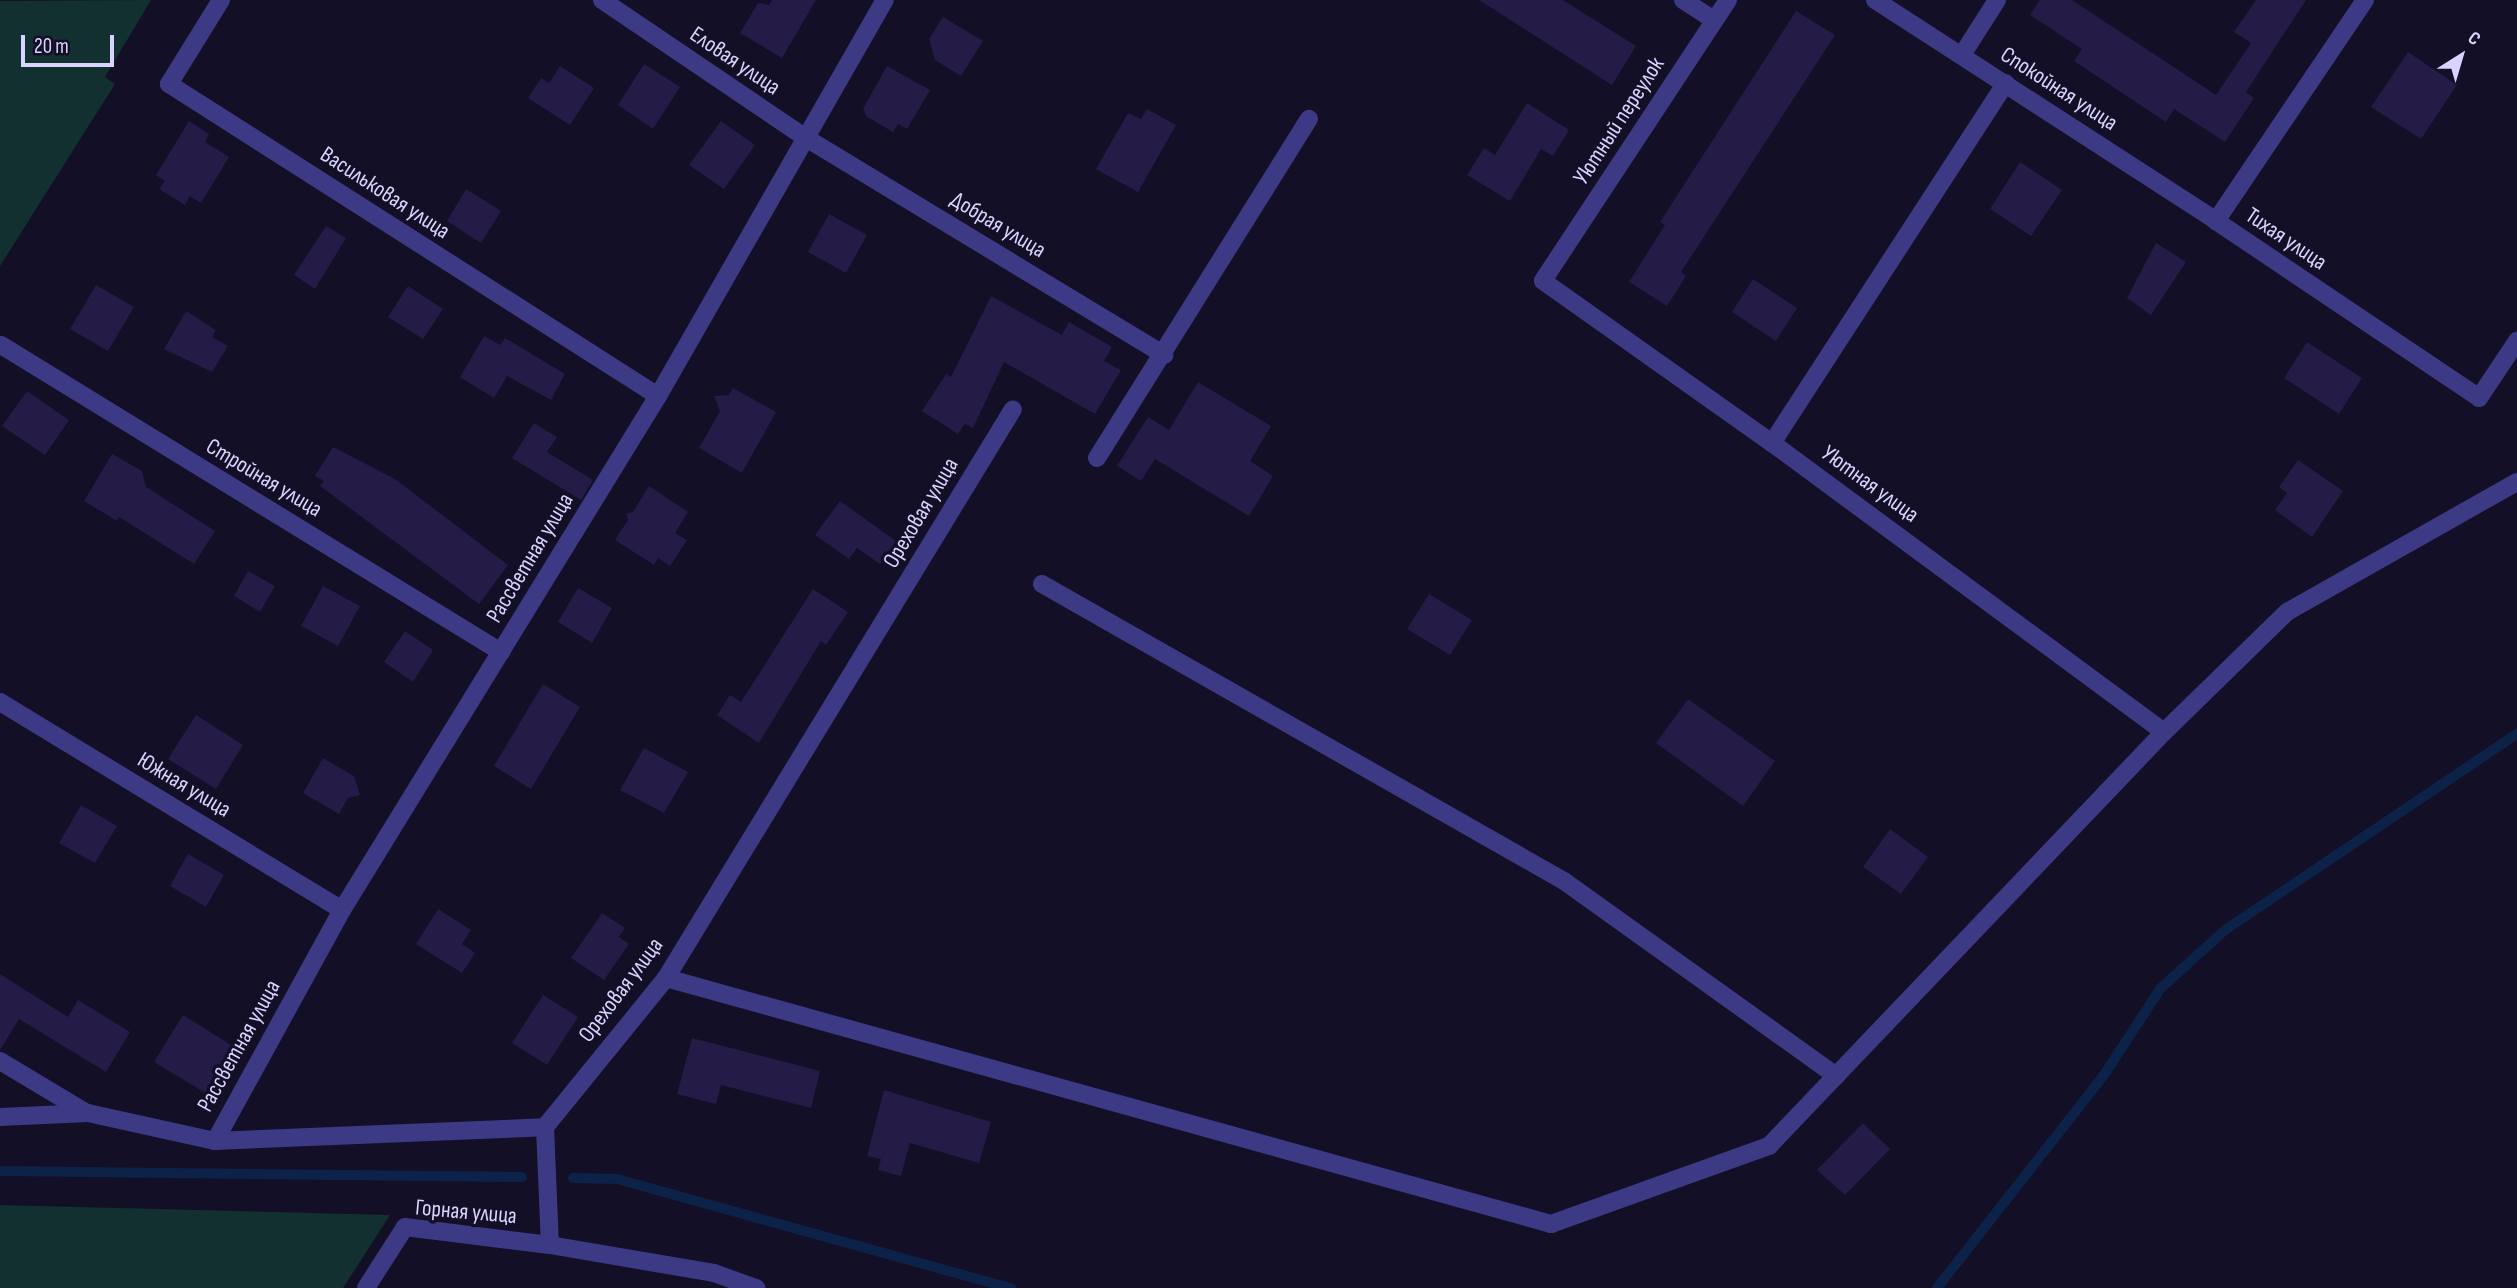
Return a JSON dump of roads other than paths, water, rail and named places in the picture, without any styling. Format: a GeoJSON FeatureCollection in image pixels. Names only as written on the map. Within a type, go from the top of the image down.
{"type":"FeatureCollection","features":[{"type":"Feature","properties":{"kind":"street","name":"Васильковая улица"},"geometry":{"type":"LineString","coordinates":[[221,0],[169,84],[658,396]]}},
{"type":"Feature","properties":{"kind":"street","name":"Еловая улица"},"geometry":{"type":"LineString","coordinates":[[603,0],[806,138]]}},
{"type":"Feature","properties":{"kind":"street","name":"Рассветная улица"},"geometry":{"type":"LineString","coordinates":[[215,1141],[342,910],[658,396],[885,0]]}},
{"type":"Feature","properties":{"kind":"street"},"geometry":{"type":"LineString","coordinates":[[1683,0],[1714,20],[1728,0]]}},
{"type":"Feature","properties":{"kind":"street","name":"Спокойная улица"},"geometry":{"type":"LineString","coordinates":[[1875,0],[2216,222]]}},
{"type":"Feature","properties":{"kind":"street"},"geometry":{"type":"LineString","coordinates":[[1962,55],[1997,0]]}},
{"type":"Feature","properties":{"kind":"street","name":"Тихая улица"},"geometry":{"type":"LineString","coordinates":[[2365,0],[2216,222],[2479,398],[2517,341]]}},
{"type":"Feature","properties":{"kind":"street","name":"Уютный переулок"},"geometry":{"type":"LineString","coordinates":[[1543,281],[1714,20]]}},
{"type":"Feature","properties":{"kind":"street"},"geometry":{"type":"LineString","coordinates":[[1772,443],[2006,83]]}},
{"type":"Feature","properties":{"kind":"street"},"geometry":{"type":"LineString","coordinates":[[1097,458],[1164,355],[1309,119]]}},
{"type":"Feature","properties":{"kind":"street","name":"Добрая улица"},"geometry":{"type":"LineString","coordinates":[[806,138],[1164,355]]}},
{"type":"Feature","properties":{"kind":"street","name":"Уютная улица"},"geometry":{"type":"LineString","coordinates":[[1543,281],[1772,443],[2164,732]]}},
{"type":"Feature","properties":{"kind":"street","name":"Стройная улица"},"geometry":{"type":"LineString","coordinates":[[1,345],[501,652]]}},
{"type":"Feature","properties":{"kind":"street","name":"Ореховая улица"},"geometry":{"type":"LineString","coordinates":[[545,1127],[666,978],[1013,409]]}},
{"type":"Feature","properties":{"kind":"street"},"geometry":{"type":"LineString","coordinates":[[666,978],[1551,1224],[1769,1146],[2164,732],[2287,612],[2517,482]]}},
{"type":"Feature","properties":{"kind":"street"},"geometry":{"type":"LineString","coordinates":[[1042,584],[1564,881],[1836,1076]]}},
{"type":"Feature","properties":{"kind":"street","name":"Южная улица"},"geometry":{"type":"LineString","coordinates":[[0,702],[342,910]]}},
{"type":"Feature","properties":{"kind":"street"},"geometry":{"type":"LineString","coordinates":[[0,1060],[88,1113]]}},
{"type":"Feature","properties":{"kind":"street"},"geometry":{"type":"LineString","coordinates":[[0,1117],[88,1113],[215,1141],[545,1127],[550,1245],[714,1273],[755,1288]]}},
{"type":"Feature","properties":{"kind":"street","name":"Горная улица"},"geometry":{"type":"LineString","coordinates":[[366,1288],[405,1227],[550,1245]]}},
{"type":"Feature","properties":{"kind":"waterway"},"geometry":{"type":"LineString","coordinates":[[1937,1288],[2104,1075],[2160,989],[2225,930],[2517,734]]}},
{"type":"Feature","properties":{"kind":"waterway"},"geometry":{"type":"LineString","coordinates":[[0,1171],[522,1177]]}},
{"type":"Feature","properties":{"kind":"waterway"},"geometry":{"type":"LineString","coordinates":[[573,1178],[617,1179],[1011,1288]]}}]}
